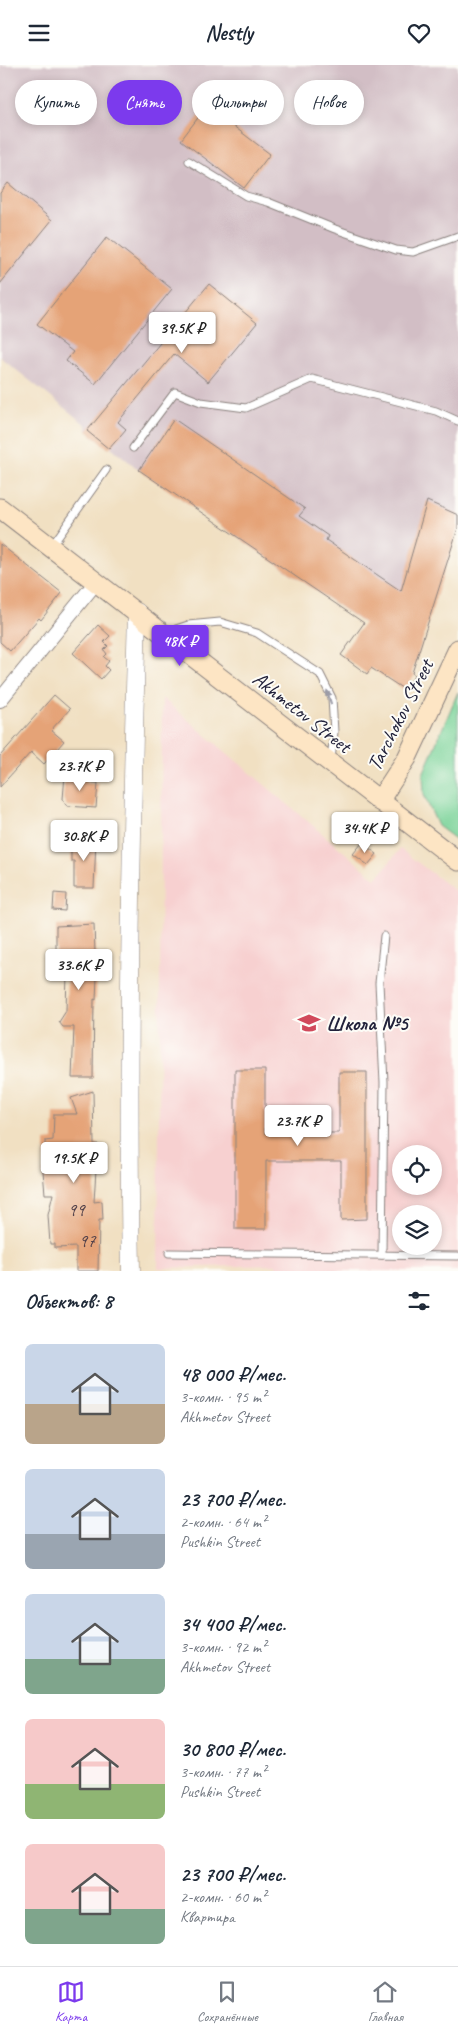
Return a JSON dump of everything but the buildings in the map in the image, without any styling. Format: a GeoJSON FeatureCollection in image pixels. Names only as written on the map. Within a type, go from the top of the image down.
{"type":"FeatureCollection","features":[{"type":"Feature","properties":{"kind":"main road","name":"Akhmetov Street"},"geometry":{"type":"LineString","coordinates":[[0,508],[458,861]]}},
{"type":"Feature","properties":{"kind":"main road","name":"Tarchokov Street"},"geometry":{"type":"LineString","coordinates":[[379,801],[407,758],[458,649]]}},
{"type":"Feature","properties":{"kind":"street"},"geometry":{"type":"LineString","coordinates":[[0,700],[97,581]]}},
{"type":"Feature","properties":{"kind":"street"},"geometry":{"type":"LineString","coordinates":[[131,1271],[128,1139],[132,815],[137,612]]}},
{"type":"Feature","properties":{"kind":"lane"},"geometry":{"type":"LineString","coordinates":[[189,161],[246,196],[268,202],[335,229],[396,250],[413,252],[458,236]]}},
{"type":"Feature","properties":{"kind":"lane"},"geometry":{"type":"LineString","coordinates":[[133,448],[175,392],[201,402],[246,408],[312,379],[436,411],[458,421]]}},
{"type":"Feature","properties":{"kind":"lane"},"geometry":{"type":"LineString","coordinates":[[51,547],[106,470]]}},
{"type":"Feature","properties":{"kind":"lane"},"geometry":{"type":"LineString","coordinates":[[163,633],[188,625],[220,622],[257,633],[320,675],[332,698],[334,732],[330,763]]}},
{"type":"Feature","properties":{"kind":"lane"},"geometry":{"type":"LineString","coordinates":[[382,1255],[384,1082],[379,983],[384,936]]}},
{"type":"Feature","properties":{"kind":"lane"},"geometry":{"type":"LineString","coordinates":[[169,1253],[458,1256]]}},
{"type":"Feature","properties":{"kind":"shaded area"},"geometry":{"type":"Polygon","coordinates":[[[0,65],[458,65],[458,528],[416,659],[139,470],[111,447],[109,449],[87,431],[86,425],[0,357],[0,65]]]}},
{"type":"Feature","properties":{"kind":"shaded area","name":"Школа №5"},"geometry":{"type":"Polygon","coordinates":[[[162,698],[376,879],[400,849],[458,893],[458,1271],[277,1271],[276,1265],[158,1268],[162,698]]]}},
{"type":"Feature","properties":{"kind":"green space"},"geometry":{"type":"Polygon","coordinates":[[[458,692],[458,841],[438,826],[424,795],[423,774],[458,692]]]}},
{"type":"Feature","properties":{"kind":"place","name":"Школа №5"},"geometry":{"type":"Point","coordinates":[309,1023]}}]}
